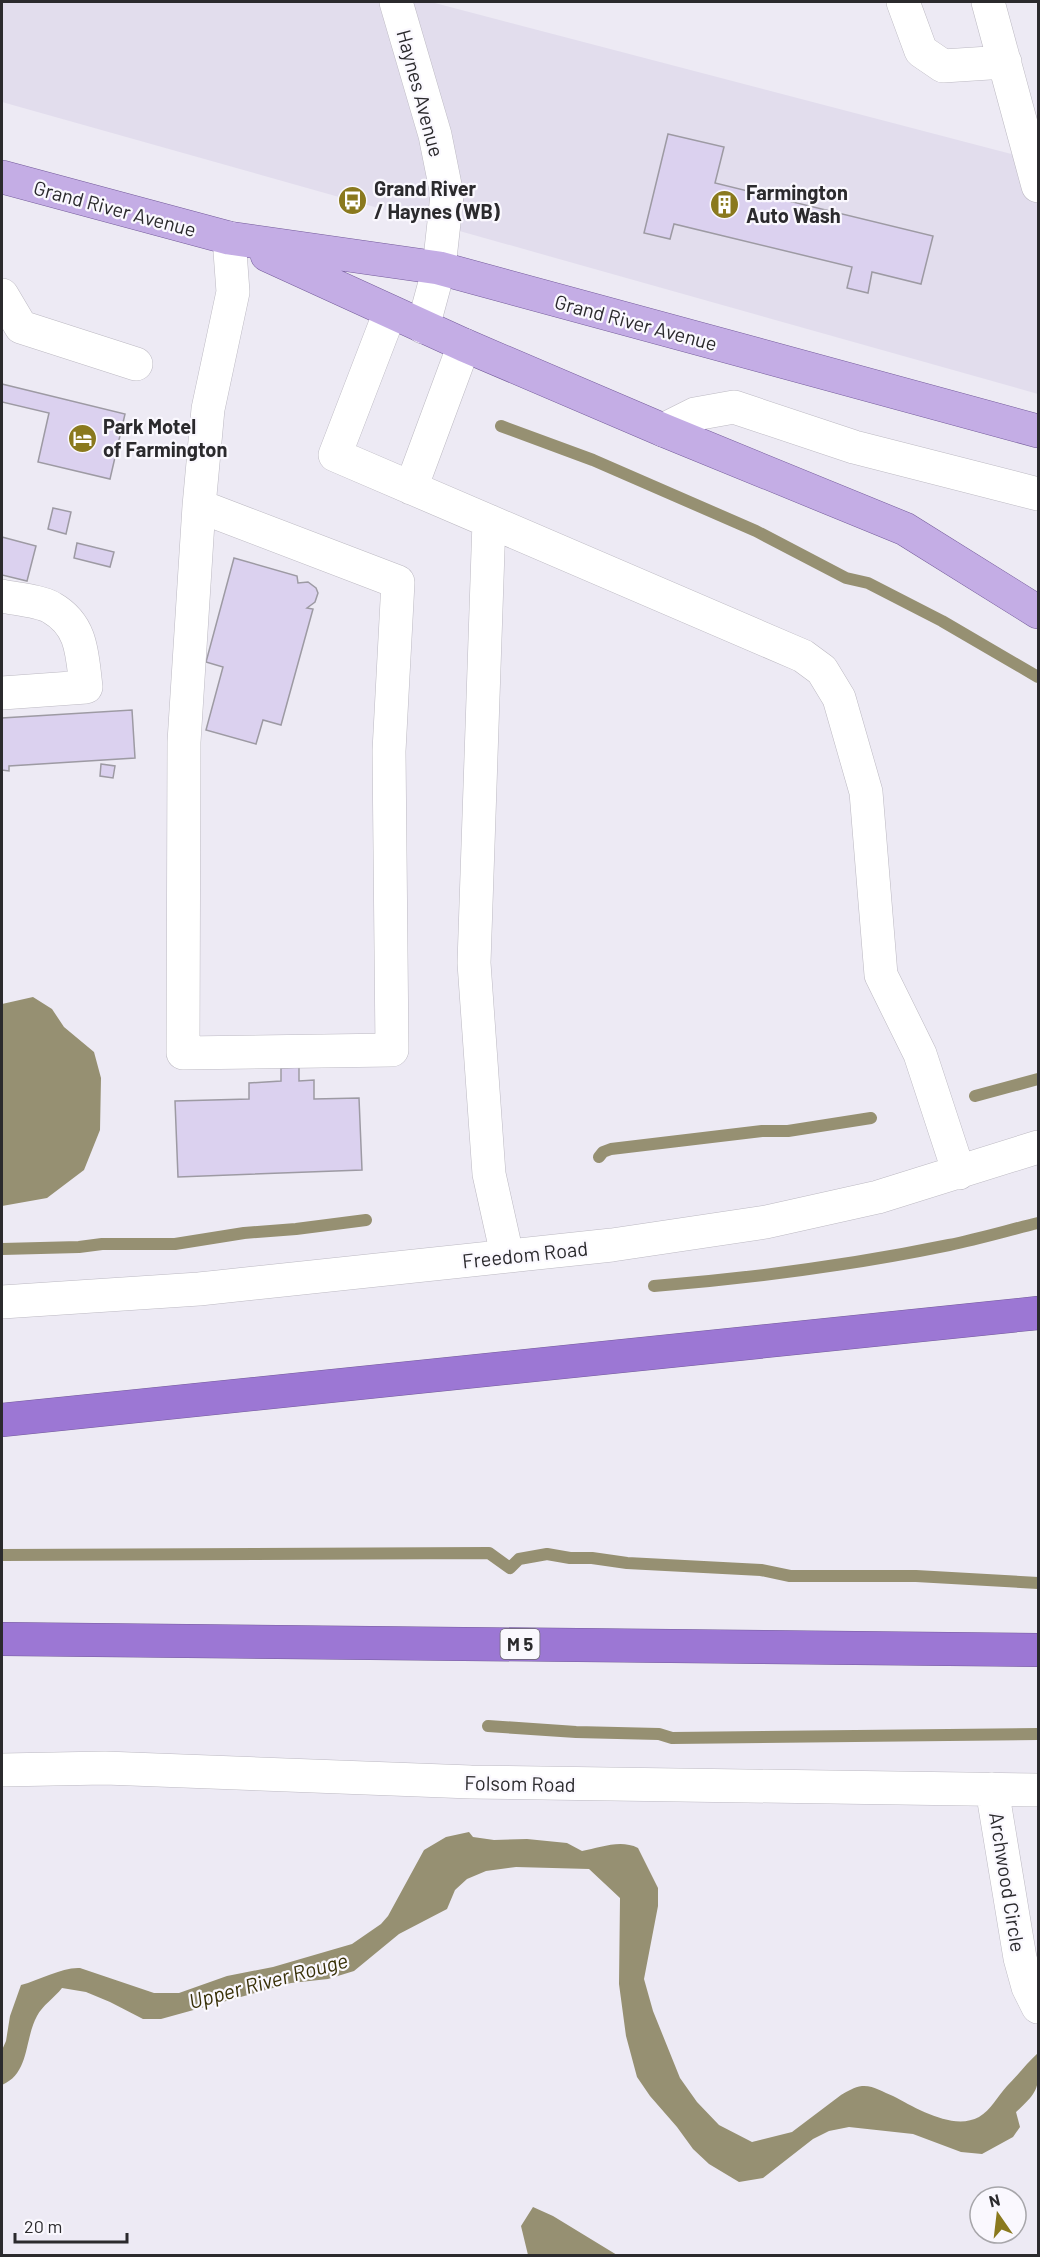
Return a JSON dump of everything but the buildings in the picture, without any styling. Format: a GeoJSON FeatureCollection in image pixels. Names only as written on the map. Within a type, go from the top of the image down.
{"type":"FeatureCollection","features":[{"type":"Feature","properties":{"kind":"highway"},"geometry":{"type":"LineString","coordinates":[[2,1420],[1038,1313]]}},
{"type":"Feature","properties":{"kind":"highway","name":"M 5"},"geometry":{"type":"LineString","coordinates":[[2,1639],[1038,1650]]}},
{"type":"Feature","properties":{"kind":"main road","name":"Grand River Avenue"},"geometry":{"type":"LineString","coordinates":[[2,177],[230,238],[439,268],[1038,431]]}},
{"type":"Feature","properties":{"kind":"main road","name":"Grand River Avenue"},"geometry":{"type":"LineString","coordinates":[[230,238],[464,345],[663,430],[905,529],[1038,612]]}},
{"type":"Feature","properties":{"kind":"street","name":"Haynes Avenue"},"geometry":{"type":"LineString","coordinates":[[396,2],[435,135],[447,195],[439,268],[423,327]]}},
{"type":"Feature","properties":{"kind":"street"},"geometry":{"type":"LineString","coordinates":[[903,2],[921,51],[943,66],[1005,62]]}},
{"type":"Feature","properties":{"kind":"street"},"geometry":{"type":"LineString","coordinates":[[988,2],[1038,186]]}},
{"type":"Feature","properties":{"kind":"street"},"geometry":{"type":"LineString","coordinates":[[199,506],[398,582],[389,751],[392,1050],[183,1053],[184,742],[199,506],[208,409],[233,292],[230,238]]}},
{"type":"Feature","properties":{"kind":"street"},"geometry":{"type":"LineString","coordinates":[[2,295],[21,327],[136,364]]}},
{"type":"Feature","properties":{"kind":"street"},"geometry":{"type":"LineString","coordinates":[[390,312],[335,455],[803,656],[822,670],[839,698],[866,792],[881,975],[920,1054],[959,1173]]}},
{"type":"Feature","properties":{"kind":"street"},"geometry":{"type":"LineString","coordinates":[[411,488],[464,345]]}},
{"type":"Feature","properties":{"kind":"street"},"geometry":{"type":"LineString","coordinates":[[663,430],[695,414],[734,407],[854,447],[1038,494]]}},
{"type":"Feature","properties":{"kind":"street"},"geometry":{"type":"LineString","coordinates":[[489,521],[474,963],[489,1174],[507,1255]]}},
{"type":"Feature","properties":{"kind":"street"},"geometry":{"type":"LineString","coordinates":[[2,596],[51,607],[75,628],[82,655],[86,687],[2,693]]}},
{"type":"Feature","properties":{"kind":"street","name":"Freedom Road"},"geometry":{"type":"LineString","coordinates":[[2,1302],[199,1289],[612,1245],[766,1222],[878,1197],[1038,1147]]}},
{"type":"Feature","properties":{"kind":"street","name":"Folsom Road"},"geometry":{"type":"LineString","coordinates":[[2,1770],[105,1768],[471,1782],[1038,1790]]}},
{"type":"Feature","properties":{"kind":"street","name":"Archwood Circle"},"geometry":{"type":"LineString","coordinates":[[992,1789],[1020,1958],[1028,1987],[1038,2007]]}},
{"type":"Feature","properties":{"kind":"shaded area"},"geometry":{"type":"Polygon","coordinates":[[[2,2],[431,2],[1038,161],[1038,394],[2,102],[2,2]]]}},
{"type":"Feature","properties":{"kind":"water"},"geometry":{"type":"Polygon","coordinates":[[[33,997],[52,1009],[64,1027],[94,1052],[101,1078],[100,1130],[84,1170],[47,1198],[2,1206],[2,1004],[33,997]]]}},
{"type":"Feature","properties":{"kind":"water","name":"Upper River Rouge"},"geometry":{"type":"Polygon","coordinates":[[[469,1832],[473,1837],[494,1840],[527,1839],[567,1843],[582,1851],[617,1844],[638,1848],[658,1888],[658,1906],[644,1979],[653,2011],[680,2078],[697,2102],[719,2125],[752,2142],[792,2132],[841,2095],[862,2086],[878,2089],[923,2112],[946,2120],[969,2121],[987,2111],[1038,2053],[1038,2081],[1034,2093],[1016,2112],[1020,2127],[1013,2137],[982,2154],[961,2152],[913,2134],[849,2127],[829,2131],[813,2139],[763,2178],[739,2182],[709,2164],[693,2149],[637,2077],[626,2036],[619,1984],[620,1898],[589,1869],[516,1867],[486,1871],[467,1879],[455,1890],[447,1909],[399,1934],[354,1971],[328,1979],[291,1983],[161,2019],[143,2019],[86,1992],[62,1988],[39,2012],[22,2064],[11,2080],[2,2085],[2,2050],[6,2041],[10,2016],[21,1985],[58,1972],[80,1968],[154,1993],[179,1993],[227,1976],[273,1967],[352,1944],[381,1924],[388,1916],[424,1850],[446,1837],[469,1832]]]}},
{"type":"Feature","properties":{"kind":"water"},"geometry":{"type":"Polygon","coordinates":[[[533,2207],[553,2216],[617,2255],[528,2255],[521,2226],[533,2207]]]}},
{"type":"Feature","properties":{"kind":"waterway"},"geometry":{"type":"LineString","coordinates":[[501,426],[593,460],[756,531],[846,578],[868,583],[942,621],[1038,677]]}},
{"type":"Feature","properties":{"kind":"waterway"},"geometry":{"type":"LineString","coordinates":[[975,1096],[1038,1079]]}},
{"type":"Feature","properties":{"kind":"waterway"},"geometry":{"type":"LineString","coordinates":[[599,1157],[603,1152],[611,1149],[762,1131],[788,1131],[871,1118]]}},
{"type":"Feature","properties":{"kind":"waterway"},"geometry":{"type":"LineString","coordinates":[[2,1249],[79,1247],[102,1244],[175,1244],[244,1233],[366,1220]]}},
{"type":"Feature","properties":{"kind":"waterway"},"geometry":{"type":"LineString","coordinates":[[654,1286],[765,1275],[876,1259],[960,1243],[1038,1223]]}},
{"type":"Feature","properties":{"kind":"waterway"},"geometry":{"type":"LineString","coordinates":[[2,1555],[489,1553],[510,1568],[519,1559],[547,1554],[627,1563],[761,1570],[790,1576],[916,1576],[1038,1583]]}},
{"type":"Feature","properties":{"kind":"waterway"},"geometry":{"type":"LineString","coordinates":[[488,1726],[576,1732],[659,1734],[672,1738],[1038,1734]]}},
{"type":"Feature","properties":{"kind":"place","name":"Grand River / Haynes (WB)"},"geometry":{"type":"Point","coordinates":[353,200]}},
{"type":"Feature","properties":{"kind":"place","name":"Farmington Auto Wash"},"geometry":{"type":"Point","coordinates":[725,204]}},
{"type":"Feature","properties":{"kind":"place","name":"Park Motel of Farmington"},"geometry":{"type":"Point","coordinates":[82,438]}}]}
